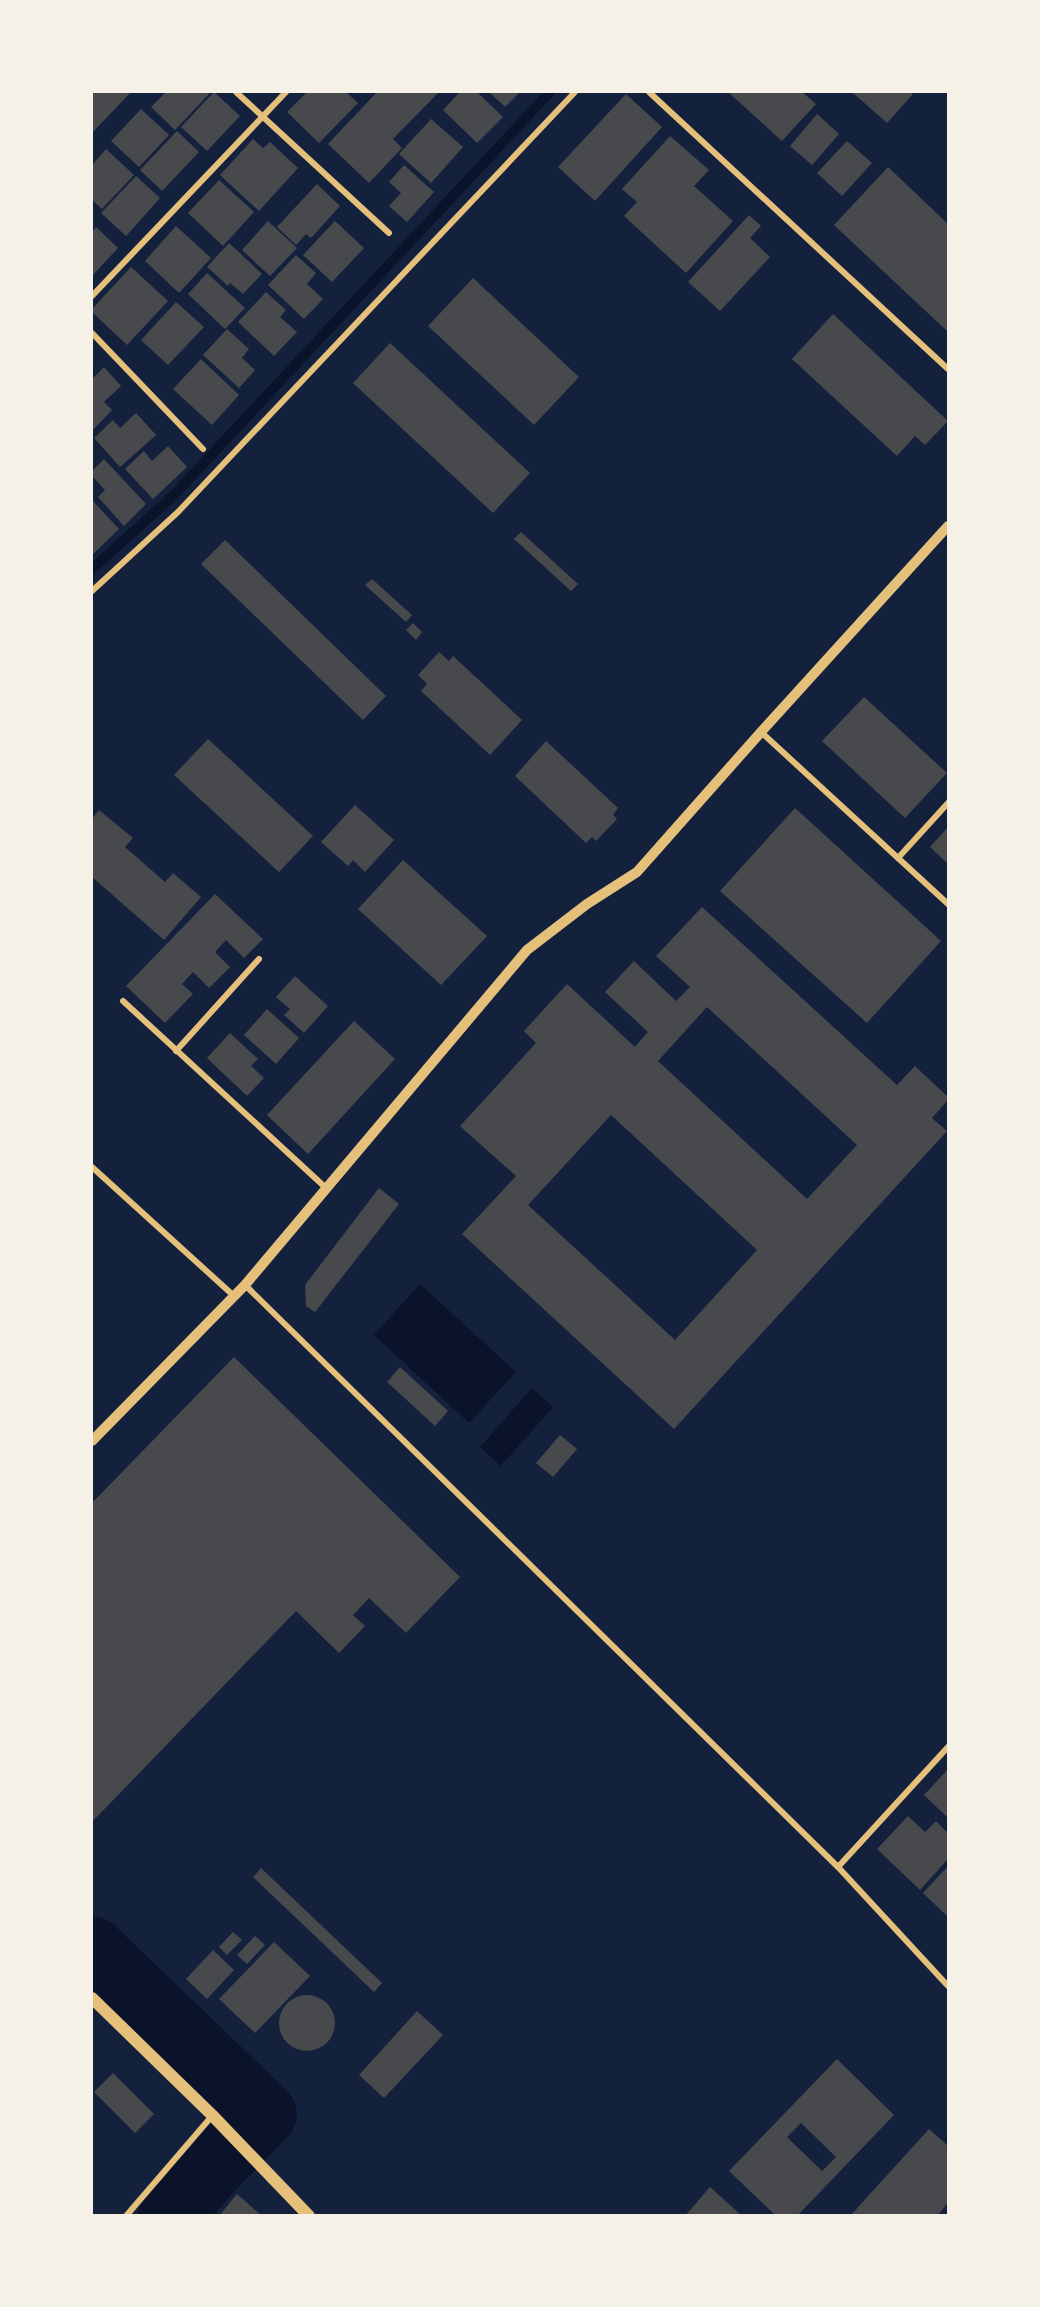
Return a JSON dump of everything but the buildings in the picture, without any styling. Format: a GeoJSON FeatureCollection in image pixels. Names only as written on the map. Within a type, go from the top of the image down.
{"type":"FeatureCollection","features":[{"type":"Feature","properties":{"kind":"main road"},"geometry":{"type":"LineString","coordinates":[[92,1998],[212,2115],[309,2216]]}},
{"type":"Feature","properties":{"kind":"street"},"geometry":{"type":"LineString","coordinates":[[236,92],[389,233]]}},
{"type":"Feature","properties":{"kind":"street"},"geometry":{"type":"LineString","coordinates":[[92,296],[286,92]]}},
{"type":"Feature","properties":{"kind":"street"},"geometry":{"type":"LineString","coordinates":[[92,591],[178,512],[575,92]]}},
{"type":"Feature","properties":{"kind":"street"},"geometry":{"type":"LineString","coordinates":[[649,92],[948,369]]}},
{"type":"Feature","properties":{"kind":"street"},"geometry":{"type":"LineString","coordinates":[[92,333],[203,449]]}},
{"type":"Feature","properties":{"kind":"street"},"geometry":{"type":"LineString","coordinates":[[92,1442],[245,1285],[527,950],[587,904],[637,872],[948,526]]}},
{"type":"Feature","properties":{"kind":"street"},"geometry":{"type":"LineString","coordinates":[[761,732],[948,904]]}},
{"type":"Feature","properties":{"kind":"street"},"geometry":{"type":"LineString","coordinates":[[898,858],[948,802]]}},
{"type":"Feature","properties":{"kind":"street"},"geometry":{"type":"LineString","coordinates":[[176,1051],[260,959]]}},
{"type":"Feature","properties":{"kind":"street"},"geometry":{"type":"LineString","coordinates":[[123,1001],[326,1188]]}},
{"type":"Feature","properties":{"kind":"street"},"geometry":{"type":"LineString","coordinates":[[92,1167],[234,1296]]}},
{"type":"Feature","properties":{"kind":"street"},"geometry":{"type":"LineString","coordinates":[[245,1285],[838,1867],[948,1986]]}},
{"type":"Feature","properties":{"kind":"street"},"geometry":{"type":"LineString","coordinates":[[838,1867],[948,1747]]}},
{"type":"Feature","properties":{"kind":"street"},"geometry":{"type":"LineString","coordinates":[[126,2216],[212,2115]]}},
{"type":"Feature","properties":{"kind":"water"},"geometry":{"type":"Polygon","coordinates":[[[420,1284],[516,1372],[469,1423],[374,1335],[420,1284]]]}},
{"type":"Feature","properties":{"kind":"water"},"geometry":{"type":"Polygon","coordinates":[[[532,1388],[553,1407],[501,1466],[480,1447],[532,1388]]]}},
{"type":"Feature","properties":{"kind":"waterway"},"geometry":{"type":"LineString","coordinates":[[92,569],[173,496],[550,92]]}},
{"type":"Feature","properties":{"kind":"waterway"},"geometry":{"type":"LineString","coordinates":[[92,1948],[265,2114],[215,2165],[170,2216]]}}]}
